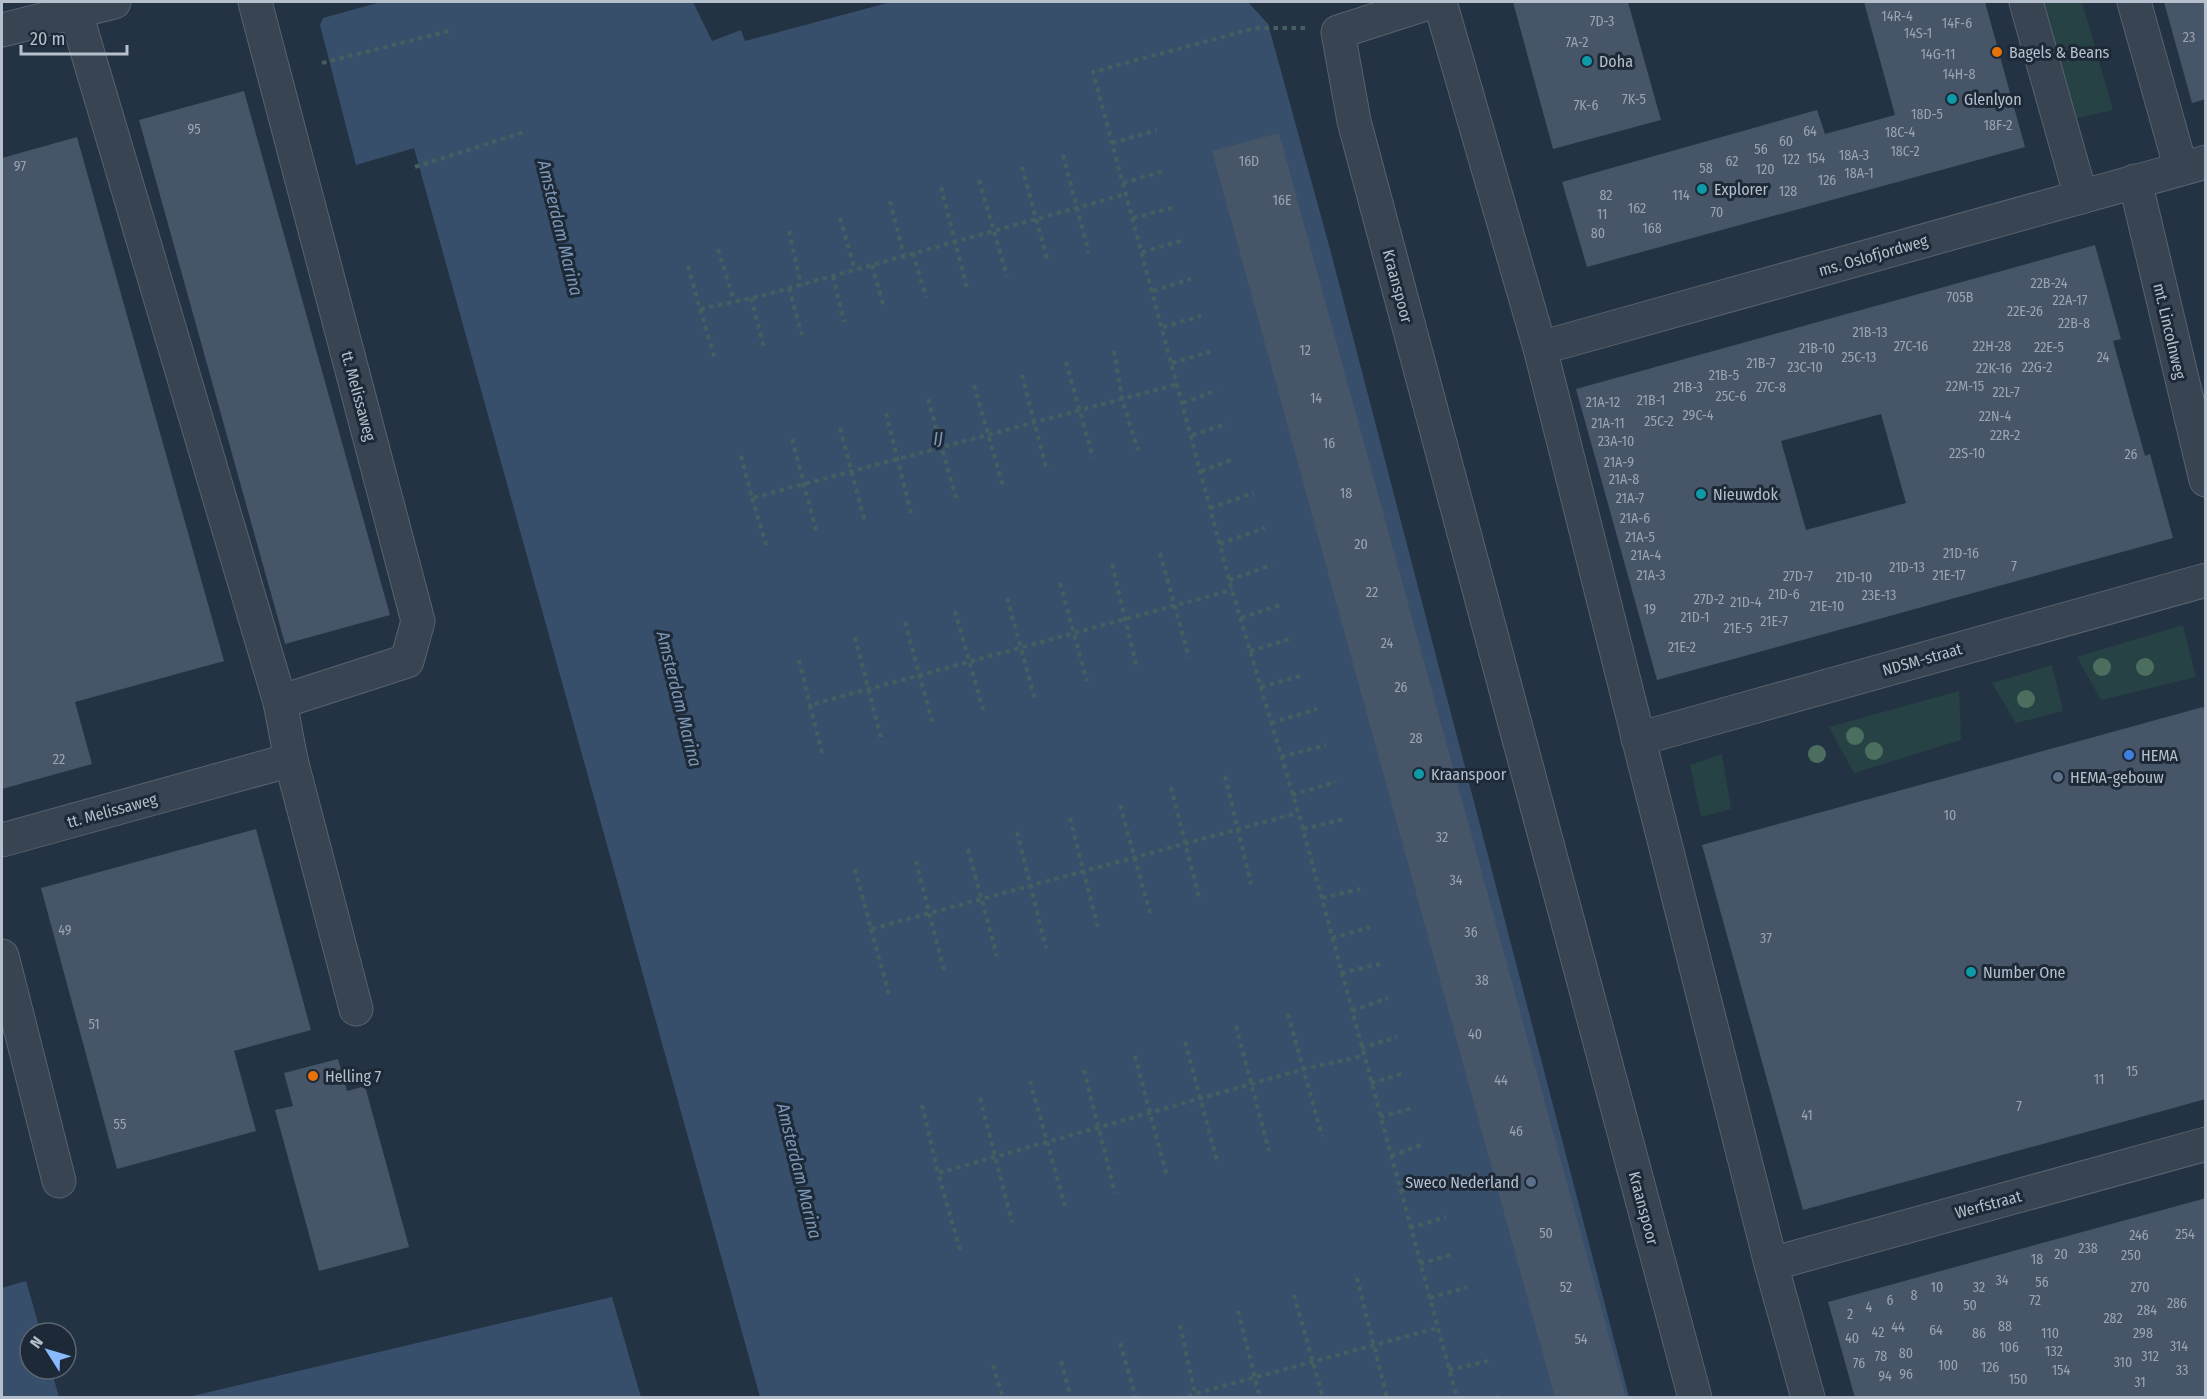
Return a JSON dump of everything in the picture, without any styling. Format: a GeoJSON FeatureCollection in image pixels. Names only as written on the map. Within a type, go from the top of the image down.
{"type":"FeatureCollection","features":[{"type":"Feature","properties":{"kind":"street"},"geometry":{"type":"LineString","coordinates":[[2,30],[114,2]]}},
{"type":"Feature","properties":{"kind":"street","name":"tt. Melissaweg"},"geometry":{"type":"LineString","coordinates":[[255,2],[418,621],[407,661],[280,702]]}},
{"type":"Feature","properties":{"kind":"street"},"geometry":{"type":"LineString","coordinates":[[1338,32],[1431,2]]}},
{"type":"Feature","properties":{"kind":"street"},"geometry":{"type":"LineString","coordinates":[[1440,2],[1540,348],[1771,1264],[1808,1398]]}},
{"type":"Feature","properties":{"kind":"street"},"geometry":{"type":"LineString","coordinates":[[2026,2],[2081,197]]}},
{"type":"Feature","properties":{"kind":"street"},"geometry":{"type":"LineString","coordinates":[[2134,2],[2193,165]]}},
{"type":"Feature","properties":{"kind":"street"},"geometry":{"type":"LineString","coordinates":[[75,10],[280,702],[291,760],[356,1009]]}},
{"type":"Feature","properties":{"kind":"street","name":"Kraanspoor"},"geometry":{"type":"LineString","coordinates":[[1338,32],[1354,121],[1695,1398]]}},
{"type":"Feature","properties":{"kind":"street","name":"ms. Oslofjordweg"},"geometry":{"type":"LineString","coordinates":[[1540,348],[2193,165]]}},
{"type":"Feature","properties":{"kind":"street","name":"mt. Lincolnweg"},"geometry":{"type":"LineString","coordinates":[[2135,182],[2205,480]]}},
{"type":"Feature","properties":{"kind":"street","name":"NDSM-straat"},"geometry":{"type":"LineString","coordinates":[[1638,739],[2205,580]]}},
{"type":"Feature","properties":{"kind":"street","name":"tt. Melissaweg"},"geometry":{"type":"LineString","coordinates":[[2,840],[291,760]]}},
{"type":"Feature","properties":{"kind":"street"},"geometry":{"type":"LineString","coordinates":[[2,956],[59,1181]]}},
{"type":"Feature","properties":{"kind":"street","name":"Werfstraat"},"geometry":{"type":"LineString","coordinates":[[1771,1264],[2205,1144]]}},
{"type":"Feature","properties":{"kind":"path"},"geometry":{"type":"LineString","coordinates":[[1338,32],[1293,27],[1255,28],[1093,72],[1229,580],[1303,829],[1457,1398]]}},
{"type":"Feature","properties":{"kind":"path"},"geometry":{"type":"LineString","coordinates":[[322,63],[449,31]]}},
{"type":"Feature","properties":{"kind":"path"},"geometry":{"type":"LineString","coordinates":[[1112,143],[1157,130]]}},
{"type":"Feature","properties":{"kind":"path"},"geometry":{"type":"LineString","coordinates":[[415,167],[527,131]]}},
{"type":"Feature","properties":{"kind":"path"},"geometry":{"type":"LineString","coordinates":[[1063,155],[1089,253]]}},
{"type":"Feature","properties":{"kind":"path"},"geometry":{"type":"LineString","coordinates":[[1022,167],[1048,262]]}},
{"type":"Feature","properties":{"kind":"path"},"geometry":{"type":"LineString","coordinates":[[1123,183],[1164,171]]}},
{"type":"Feature","properties":{"kind":"path"},"geometry":{"type":"LineString","coordinates":[[980,180],[1007,276]]}},
{"type":"Feature","properties":{"kind":"path"},"geometry":{"type":"LineString","coordinates":[[941,187],[967,288]]}},
{"type":"Feature","properties":{"kind":"path"},"geometry":{"type":"LineString","coordinates":[[700,309],[801,285],[1126,194]]}},
{"type":"Feature","properties":{"kind":"path"},"geometry":{"type":"LineString","coordinates":[[890,201],[904,256]]}},
{"type":"Feature","properties":{"kind":"path"},"geometry":{"type":"LineString","coordinates":[[1132,218],[1175,207]]}},
{"type":"Feature","properties":{"kind":"path"},"geometry":{"type":"LineString","coordinates":[[840,218],[855,270]]}},
{"type":"Feature","properties":{"kind":"path"},"geometry":{"type":"LineString","coordinates":[[789,231],[801,285]]}},
{"type":"Feature","properties":{"kind":"path"},"geometry":{"type":"LineString","coordinates":[[1142,252],[1184,240]]}},
{"type":"Feature","properties":{"kind":"path"},"geometry":{"type":"LineString","coordinates":[[718,249],[734,301]]}},
{"type":"Feature","properties":{"kind":"path"},"geometry":{"type":"LineString","coordinates":[[913,253],[926,297]]}},
{"type":"Feature","properties":{"kind":"path"},"geometry":{"type":"LineString","coordinates":[[872,265],[884,308]]}},
{"type":"Feature","properties":{"kind":"path"},"geometry":{"type":"LineString","coordinates":[[688,266],[715,359]]}},
{"type":"Feature","properties":{"kind":"path"},"geometry":{"type":"LineString","coordinates":[[833,276],[844,322]]}},
{"type":"Feature","properties":{"kind":"path"},"geometry":{"type":"LineString","coordinates":[[1153,291],[1191,279]]}},
{"type":"Feature","properties":{"kind":"path"},"geometry":{"type":"LineString","coordinates":[[789,288],[802,335]]}},
{"type":"Feature","properties":{"kind":"path"},"geometry":{"type":"LineString","coordinates":[[751,298],[764,348]]}},
{"type":"Feature","properties":{"kind":"path"},"geometry":{"type":"LineString","coordinates":[[1162,327],[1201,316]]}},
{"type":"Feature","properties":{"kind":"path"},"geometry":{"type":"LineString","coordinates":[[1114,351],[1122,399],[1138,450]]}},
{"type":"Feature","properties":{"kind":"path"},"geometry":{"type":"LineString","coordinates":[[1172,363],[1213,351]]}},
{"type":"Feature","properties":{"kind":"path"},"geometry":{"type":"LineString","coordinates":[[1066,362],[1093,458]]}},
{"type":"Feature","properties":{"kind":"path"},"geometry":{"type":"LineString","coordinates":[[1022,375],[1047,471]]}},
{"type":"Feature","properties":{"kind":"path"},"geometry":{"type":"LineString","coordinates":[[752,498],[1178,384]]}},
{"type":"Feature","properties":{"kind":"path"},"geometry":{"type":"LineString","coordinates":[[974,385],[1003,486]]}},
{"type":"Feature","properties":{"kind":"path"},"geometry":{"type":"LineString","coordinates":[[1183,403],[1216,390]]}},
{"type":"Feature","properties":{"kind":"path"},"geometry":{"type":"LineString","coordinates":[[928,399],[956,498]]}},
{"type":"Feature","properties":{"kind":"path"},"geometry":{"type":"LineString","coordinates":[[886,413],[911,513]]}},
{"type":"Feature","properties":{"kind":"path"},"geometry":{"type":"LineString","coordinates":[[1192,435],[1227,424]]}},
{"type":"Feature","properties":{"kind":"path"},"geometry":{"type":"LineString","coordinates":[[840,428],[865,522]]}},
{"type":"Feature","properties":{"kind":"path"},"geometry":{"type":"LineString","coordinates":[[792,439],[817,534]]}},
{"type":"Feature","properties":{"kind":"path"},"geometry":{"type":"LineString","coordinates":[[741,456],[767,548]]}},
{"type":"Feature","properties":{"kind":"path"},"geometry":{"type":"LineString","coordinates":[[1201,471],[1234,459]]}},
{"type":"Feature","properties":{"kind":"path"},"geometry":{"type":"LineString","coordinates":[[1210,508],[1254,493]]}},
{"type":"Feature","properties":{"kind":"path"},"geometry":{"type":"LineString","coordinates":[[1220,544],[1265,528]]}},
{"type":"Feature","properties":{"kind":"path"},"geometry":{"type":"LineString","coordinates":[[1160,553],[1189,658]]}},
{"type":"Feature","properties":{"kind":"path"},"geometry":{"type":"LineString","coordinates":[[1112,564],[1137,668]]}},
{"type":"Feature","properties":{"kind":"path"},"geometry":{"type":"LineString","coordinates":[[1229,580],[1272,565]]}},
{"type":"Feature","properties":{"kind":"path"},"geometry":{"type":"LineString","coordinates":[[1060,583],[1087,681]]}},
{"type":"Feature","properties":{"kind":"path"},"geometry":{"type":"LineString","coordinates":[[810,705],[1232,590]]}},
{"type":"Feature","properties":{"kind":"path"},"geometry":{"type":"LineString","coordinates":[[1007,598],[1035,699]]}},
{"type":"Feature","properties":{"kind":"path"},"geometry":{"type":"LineString","coordinates":[[1240,618],[1283,604]]}},
{"type":"Feature","properties":{"kind":"path"},"geometry":{"type":"LineString","coordinates":[[955,611],[984,713]]}},
{"type":"Feature","properties":{"kind":"path"},"geometry":{"type":"LineString","coordinates":[[905,622],[933,725]]}},
{"type":"Feature","properties":{"kind":"path"},"geometry":{"type":"LineString","coordinates":[[855,637],[882,742]]}},
{"type":"Feature","properties":{"kind":"path"},"geometry":{"type":"LineString","coordinates":[[1250,651],[1290,639]]}},
{"type":"Feature","properties":{"kind":"path"},"geometry":{"type":"LineString","coordinates":[[799,660],[822,753]]}},
{"type":"Feature","properties":{"kind":"path"},"geometry":{"type":"LineString","coordinates":[[1261,687],[1303,675]]}},
{"type":"Feature","properties":{"kind":"path"},"geometry":{"type":"LineString","coordinates":[[1271,723],[1317,710]]}},
{"type":"Feature","properties":{"kind":"path"},"geometry":{"type":"LineString","coordinates":[[1281,757],[1326,745]]}},
{"type":"Feature","properties":{"kind":"path"},"geometry":{"type":"LineString","coordinates":[[1225,776],[1251,884]]}},
{"type":"Feature","properties":{"kind":"path"},"geometry":{"type":"LineString","coordinates":[[1292,795],[1336,782]]}},
{"type":"Feature","properties":{"kind":"path"},"geometry":{"type":"LineString","coordinates":[[1171,787],[1200,901]]}},
{"type":"Feature","properties":{"kind":"path"},"geometry":{"type":"LineString","coordinates":[[1120,806],[1150,914]]}},
{"type":"Feature","properties":{"kind":"path"},"geometry":{"type":"LineString","coordinates":[[871,929],[1298,813]]}},
{"type":"Feature","properties":{"kind":"path"},"geometry":{"type":"LineString","coordinates":[[1070,818],[1098,928]]}},
{"type":"Feature","properties":{"kind":"path"},"geometry":{"type":"LineString","coordinates":[[1303,829],[1345,819]]}},
{"type":"Feature","properties":{"kind":"path"},"geometry":{"type":"LineString","coordinates":[[1017,831],[1046,948]]}},
{"type":"Feature","properties":{"kind":"path"},"geometry":{"type":"LineString","coordinates":[[968,849],[997,956]]}},
{"type":"Feature","properties":{"kind":"path"},"geometry":{"type":"LineString","coordinates":[[916,861],[944,971]]}},
{"type":"Feature","properties":{"kind":"path"},"geometry":{"type":"LineString","coordinates":[[855,869],[889,994]]}},
{"type":"Feature","properties":{"kind":"path"},"geometry":{"type":"LineString","coordinates":[[1322,898],[1360,889]]}},
{"type":"Feature","properties":{"kind":"path"},"geometry":{"type":"LineString","coordinates":[[1332,938],[1370,927]]}},
{"type":"Feature","properties":{"kind":"path"},"geometry":{"type":"LineString","coordinates":[[1341,973],[1380,964]]}},
{"type":"Feature","properties":{"kind":"path"},"geometry":{"type":"LineString","coordinates":[[1352,1011],[1388,998]]}},
{"type":"Feature","properties":{"kind":"path"},"geometry":{"type":"LineString","coordinates":[[1288,1014],[1322,1136]]}},
{"type":"Feature","properties":{"kind":"path"},"geometry":{"type":"LineString","coordinates":[[1236,1026],[1253,1083],[1269,1151]]}},
{"type":"Feature","properties":{"kind":"path"},"geometry":{"type":"LineString","coordinates":[[1361,1048],[1397,1037]]}},
{"type":"Feature","properties":{"kind":"path"},"geometry":{"type":"LineString","coordinates":[[1185,1042],[1218,1164]]}},
{"type":"Feature","properties":{"kind":"path"},"geometry":{"type":"LineString","coordinates":[[1135,1056],[1167,1177]]}},
{"type":"Feature","properties":{"kind":"path"},"geometry":{"type":"LineString","coordinates":[[938,1173],[1253,1083],[1363,1056]]}},
{"type":"Feature","properties":{"kind":"path"},"geometry":{"type":"LineString","coordinates":[[1084,1070],[1100,1127],[1114,1193]]}},
{"type":"Feature","properties":{"kind":"path"},"geometry":{"type":"LineString","coordinates":[[1371,1083],[1404,1073]]}},
{"type":"Feature","properties":{"kind":"path"},"geometry":{"type":"LineString","coordinates":[[1030,1081],[1065,1206]]}},
{"type":"Feature","properties":{"kind":"path"},"geometry":{"type":"LineString","coordinates":[[980,1098],[1012,1222]]}},
{"type":"Feature","properties":{"kind":"path"},"geometry":{"type":"LineString","coordinates":[[922,1105],[960,1250]]}},
{"type":"Feature","properties":{"kind":"path"},"geometry":{"type":"LineString","coordinates":[[1380,1117],[1415,1107]]}},
{"type":"Feature","properties":{"kind":"path"},"geometry":{"type":"LineString","coordinates":[[1390,1156],[1423,1144]]}},
{"type":"Feature","properties":{"kind":"path"},"geometry":{"type":"LineString","coordinates":[[1400,1191],[1435,1179]]}},
{"type":"Feature","properties":{"kind":"path"},"geometry":{"type":"LineString","coordinates":[[1410,1228],[1446,1217]]}},
{"type":"Feature","properties":{"kind":"path"},"geometry":{"type":"LineString","coordinates":[[1420,1264],[1452,1254]]}},
{"type":"Feature","properties":{"kind":"path"},"geometry":{"type":"LineString","coordinates":[[1356,1278],[1387,1398]]}},
{"type":"Feature","properties":{"kind":"path"},"geometry":{"type":"LineString","coordinates":[[1430,1298],[1467,1287]]}},
{"type":"Feature","properties":{"kind":"path"},"geometry":{"type":"LineString","coordinates":[[1294,1295],[1323,1398]]}},
{"type":"Feature","properties":{"kind":"path"},"geometry":{"type":"LineString","coordinates":[[1238,1311],[1260,1398]]}},
{"type":"Feature","properties":{"kind":"path"},"geometry":{"type":"LineString","coordinates":[[1180,1325],[1195,1395]]}},
{"type":"Feature","properties":{"kind":"path"},"geometry":{"type":"LineString","coordinates":[[1179,1398],[1437,1328]]}},
{"type":"Feature","properties":{"kind":"path"},"geometry":{"type":"LineString","coordinates":[[1120,1343],[1136,1398]]}},
{"type":"Feature","properties":{"kind":"path"},"geometry":{"type":"LineString","coordinates":[[1061,1361],[1071,1398]]}},
{"type":"Feature","properties":{"kind":"path"},"geometry":{"type":"LineString","coordinates":[[1449,1370],[1488,1361]]}},
{"type":"Feature","properties":{"kind":"path"},"geometry":{"type":"LineString","coordinates":[[993,1365],[1003,1398]]}},
{"type":"Feature","properties":{"kind":"path"},"geometry":{"type":"LineString","coordinates":[[1495,1398],[1501,1396]]}},
{"type":"Feature","properties":{"kind":"green space"},"geometry":{"type":"Polygon","coordinates":[[[2042,2],[2082,2],[2113,110],[2073,119],[2042,2]]]}},
{"type":"Feature","properties":{"kind":"green space"},"geometry":{"type":"Polygon","coordinates":[[[2183,625],[2196,677],[2101,700],[2077,657],[2183,625]]]}},
{"type":"Feature","properties":{"kind":"green space"},"geometry":{"type":"Polygon","coordinates":[[[2052,665],[2063,711],[2016,723],[1992,683],[2052,665]]]}},
{"type":"Feature","properties":{"kind":"green space"},"geometry":{"type":"Polygon","coordinates":[[[1959,691],[1961,740],[1854,773],[1829,727],[1959,691]]]}},
{"type":"Feature","properties":{"kind":"green space"},"geometry":{"type":"Polygon","coordinates":[[[1722,754],[1731,809],[1701,817],[1690,765],[1722,754]]]}},
{"type":"Feature","properties":{"kind":"water","name":"IJ"},"geometry":{"type":"Polygon","coordinates":[[[381,2],[693,2],[712,41],[741,30],[745,41],[891,2],[1248,2],[1268,24],[1330,249],[1629,1397],[760,1397],[414,148],[356,165],[320,25],[323,18],[381,2]]]}},
{"type":"Feature","properties":{"kind":"water"},"geometry":{"type":"Polygon","coordinates":[[[26,1281],[38,1321],[18,1321],[18,1381],[54,1381],[59,1397],[2,1397],[2,1288],[26,1281]]]}},
{"type":"Feature","properties":{"kind":"water"},"geometry":{"type":"Polygon","coordinates":[[[612,1297],[641,1397],[188,1397],[612,1297]]]}},
{"type":"Feature","properties":{"kind":"building","name":"Doha"},"geometry":{"type":"Polygon","coordinates":[[[1513,2],[1628,2],[1661,120],[1553,149],[1513,2]]]}},
{"type":"Feature","properties":{"kind":"building"},"geometry":{"type":"Polygon","coordinates":[[[1864,2],[1985,2],[2025,147],[1587,267],[1562,182],[1817,110],[1825,134],[1895,115],[1864,2]]]}},
{"type":"Feature","properties":{"kind":"building"},"geometry":{"type":"Polygon","coordinates":[[[2164,2],[2206,2],[2206,99],[2192,103],[2164,2]]]}},
{"type":"Feature","properties":{"kind":"building"},"geometry":{"type":"Polygon","coordinates":[[[244,91],[390,615],[285,644],[139,120],[244,91]]]}},
{"type":"Feature","properties":{"kind":"building","name":"Kraanspoor"},"geometry":{"type":"Polygon","coordinates":[[[1279,133],[1626,1398],[1555,1398],[1212,151],[1279,133]]]}},
{"type":"Feature","properties":{"kind":"building"},"geometry":{"type":"Polygon","coordinates":[[[77,137],[224,661],[75,702],[92,764],[2,789],[2,158],[77,137]]]}},
{"type":"Feature","properties":{"kind":"building"},"geometry":{"type":"Polygon","coordinates":[[[2095,245],[2121,339],[2113,341],[2145,456],[2150,454],[2173,538],[1657,680],[1576,389],[2095,245]],[[1881,414],[1781,441],[1806,530],[1906,503],[1881,414]]]}},
{"type":"Feature","properties":{"kind":"building","name":"Number One"},"geometry":{"type":"Polygon","coordinates":[[[2203,707],[2206,716],[2206,1099],[1803,1210],[1702,845],[2203,707]]]}},
{"type":"Feature","properties":{"kind":"building"},"geometry":{"type":"Polygon","coordinates":[[[256,829],[311,1030],[234,1051],[256,1131],[117,1169],[41,888],[256,829]]]}},
{"type":"Feature","properties":{"kind":"building"},"geometry":{"type":"Polygon","coordinates":[[[338,1059],[347,1091],[365,1086],[409,1247],[319,1271],[275,1110],[293,1106],[284,1073],[338,1059]]]}},
{"type":"Feature","properties":{"kind":"building"},"geometry":{"type":"Polygon","coordinates":[[[2206,1198],[2206,1398],[1855,1398],[1828,1302],[2206,1198]]]}},
{"type":"Feature","properties":{"kind":"place","name":"Bagels & Beans"},"geometry":{"type":"Point","coordinates":[1997,52]}},
{"type":"Feature","properties":{"kind":"place","name":"Doha"},"geometry":{"type":"Point","coordinates":[1587,61]}},
{"type":"Feature","properties":{"kind":"place","name":"Glenlyon"},"geometry":{"type":"Point","coordinates":[1952,99]}},
{"type":"Feature","properties":{"kind":"place","name":"Explorer"},"geometry":{"type":"Point","coordinates":[1702,189]}},
{"type":"Feature","properties":{"kind":"place","name":"Nieuwdok"},"geometry":{"type":"Point","coordinates":[1701,494]}},
{"type":"Feature","properties":{"kind":"place","name":"HEMA"},"geometry":{"type":"Point","coordinates":[2129,755]}},
{"type":"Feature","properties":{"kind":"place","name":"Kraanspoor"},"geometry":{"type":"Point","coordinates":[1419,774]}},
{"type":"Feature","properties":{"kind":"place","name":"HEMA-gebouw"},"geometry":{"type":"Point","coordinates":[2058,777]}},
{"type":"Feature","properties":{"kind":"place","name":"Number One"},"geometry":{"type":"Point","coordinates":[1971,972]}},
{"type":"Feature","properties":{"kind":"place","name":"Helling 7"},"geometry":{"type":"Point","coordinates":[313,1076]}},
{"type":"Feature","properties":{"kind":"place","name":"Sweco Nederland"},"geometry":{"type":"Point","coordinates":[1531,1182]}},
{"type":"Feature","properties":{"kind":"water label","name":"Amsterdam Marina"},"geometry":{"type":"Point","coordinates":[560,228]}},
{"type":"Feature","properties":{"kind":"water label","name":"Amsterdam Marina"},"geometry":{"type":"Point","coordinates":[679,699]}},
{"type":"Feature","properties":{"kind":"water label","name":"Amsterdam Marina"},"geometry":{"type":"Point","coordinates":[799,1171]}}]}
